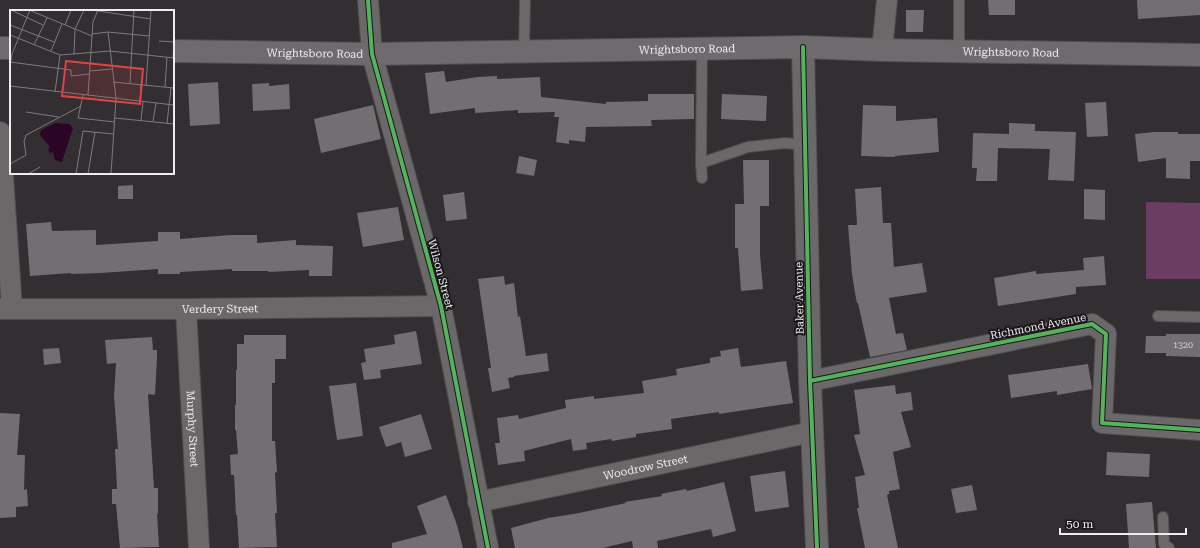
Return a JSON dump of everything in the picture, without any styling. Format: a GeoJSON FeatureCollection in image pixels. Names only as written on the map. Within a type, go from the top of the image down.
{"type":"FeatureCollection","features":[{"type":"Feature","properties":{"kind":"main road","name":"Wrightsboro Road"},"geometry":{"type":"LineString","coordinates":[[174,51],[372,54],[803,47],[882,50],[1200,55]]}},
{"type":"Feature","properties":{"kind":"street","name":"Wilson Street"},"geometry":{"type":"LineString","coordinates":[[368,0],[372,54],[441,306],[488,548]]}},
{"type":"Feature","properties":{"kind":"street"},"geometry":{"type":"LineString","coordinates":[[882,50],[887,0]]}},
{"type":"Feature","properties":{"kind":"street","name":"Baker Avenue"},"geometry":{"type":"LineString","coordinates":[[803,47],[810,381],[817,548]]}},
{"type":"Feature","properties":{"kind":"street"},"geometry":{"type":"LineString","coordinates":[[0,132],[6,309]]}},
{"type":"Feature","properties":{"kind":"street","name":"Verdery Street"},"geometry":{"type":"LineString","coordinates":[[6,309],[186,309],[441,306]]}},
{"type":"Feature","properties":{"kind":"street","name":"Murphy Street"},"geometry":{"type":"LineString","coordinates":[[186,309],[199,548]]}},
{"type":"Feature","properties":{"kind":"street","name":"Richmond Avenue"},"geometry":{"type":"LineString","coordinates":[[810,381],[1092,324],[1106,334],[1102,423],[1200,430]]}},
{"type":"Feature","properties":{"kind":"street","name":"Woodrow Street"},"geometry":{"type":"LineString","coordinates":[[478,502],[812,432]]}},
{"type":"Feature","properties":{"kind":"lane"},"geometry":{"type":"LineString","coordinates":[[524,0],[524,52]]}},
{"type":"Feature","properties":{"kind":"lane"},"geometry":{"type":"LineString","coordinates":[[959,0],[959,51]]}},
{"type":"Feature","properties":{"kind":"lane"},"geometry":{"type":"LineString","coordinates":[[702,48],[702,178]]}},
{"type":"Feature","properties":{"kind":"lane"},"geometry":{"type":"LineString","coordinates":[[701,163],[748,147],[785,143],[805,145]]}},
{"type":"Feature","properties":{"kind":"lane"},"geometry":{"type":"LineString","coordinates":[[1158,316],[1200,316]]}},
{"type":"Feature","properties":{"kind":"lane"},"geometry":{"type":"LineString","coordinates":[[1163,517],[1164,547]]}},
{"type":"Feature","properties":{"kind":"shaded area"},"geometry":{"type":"Polygon","coordinates":[[[1146,202],[1200,203],[1200,279],[1146,279],[1146,202]]]}},
{"type":"Feature","properties":{"kind":"building"},"geometry":{"type":"Polygon","coordinates":[[[988,0],[1015,0],[1015,15],[989,15],[988,0]]]}},
{"type":"Feature","properties":{"kind":"building"},"geometry":{"type":"Polygon","coordinates":[[[1137,0],[1200,0],[1200,15],[1138,19],[1137,0]]]}},
{"type":"Feature","properties":{"kind":"building"},"geometry":{"type":"Polygon","coordinates":[[[906,10],[924,10],[923,32],[906,32],[906,10]]]}},
{"type":"Feature","properties":{"kind":"building"},"geometry":{"type":"Polygon","coordinates":[[[444,71],[446,82],[477,77],[497,76],[497,79],[540,77],[541,97],[606,104],[606,102],[648,101],[648,94],[694,94],[694,119],[651,120],[652,126],[586,127],[585,142],[569,140],[569,144],[556,142],[559,117],[554,117],[555,112],[518,113],[518,110],[475,113],[475,108],[430,114],[425,73],[444,71]]]}},
{"type":"Feature","properties":{"kind":"building"},"geometry":{"type":"Polygon","coordinates":[[[218,82],[220,124],[190,126],[188,84],[218,82]]]}},
{"type":"Feature","properties":{"kind":"building"},"geometry":{"type":"Polygon","coordinates":[[[269,83],[269,86],[289,84],[290,109],[253,111],[252,84],[269,83]]]}},
{"type":"Feature","properties":{"kind":"building"},"geometry":{"type":"Polygon","coordinates":[[[722,94],[767,96],[766,121],[721,119],[722,94]]]}},
{"type":"Feature","properties":{"kind":"building"},"geometry":{"type":"Polygon","coordinates":[[[1106,102],[1108,136],[1087,137],[1085,103],[1106,102]]]}},
{"type":"Feature","properties":{"kind":"building"},"geometry":{"type":"Polygon","coordinates":[[[373,105],[381,139],[321,153],[314,119],[373,105]]]}},
{"type":"Feature","properties":{"kind":"building"},"geometry":{"type":"Polygon","coordinates":[[[863,105],[896,106],[896,121],[937,118],[939,152],[895,157],[861,156],[863,105]]]}},
{"type":"Feature","properties":{"kind":"building"},"geometry":{"type":"Polygon","coordinates":[[[1009,123],[1035,124],[1035,131],[1076,132],[1074,181],[1048,180],[1050,149],[998,148],[997,181],[976,181],[977,168],[972,168],[973,133],[1009,134],[1009,123]]]}},
{"type":"Feature","properties":{"kind":"building"},"geometry":{"type":"Polygon","coordinates":[[[1154,132],[1200,134],[1200,161],[1190,161],[1190,179],[1166,178],[1166,158],[1138,162],[1135,134],[1154,132]]]}},
{"type":"Feature","properties":{"kind":"building"},"geometry":{"type":"Polygon","coordinates":[[[519,156],[537,160],[534,176],[516,173],[519,156]]]}},
{"type":"Feature","properties":{"kind":"building"},"geometry":{"type":"Polygon","coordinates":[[[743,160],[769,160],[769,206],[760,206],[760,255],[763,289],[741,291],[738,248],[735,248],[735,204],[744,204],[743,160]]]}},
{"type":"Feature","properties":{"kind":"building"},"geometry":{"type":"Polygon","coordinates":[[[133,185],[133,199],[118,199],[118,186],[133,185]]]}},
{"type":"Feature","properties":{"kind":"building"},"geometry":{"type":"Polygon","coordinates":[[[881,187],[883,223],[891,223],[894,267],[922,263],[927,292],[889,298],[896,334],[903,333],[907,350],[870,357],[855,293],[848,225],[857,225],[855,189],[881,187]]]}},
{"type":"Feature","properties":{"kind":"building"},"geometry":{"type":"Polygon","coordinates":[[[1084,189],[1105,190],[1105,220],[1084,219],[1084,189]]]}},
{"type":"Feature","properties":{"kind":"building"},"geometry":{"type":"Polygon","coordinates":[[[464,192],[467,219],[446,221],[443,195],[464,192]]]}},
{"type":"Feature","properties":{"kind":"building"},"geometry":{"type":"Polygon","coordinates":[[[398,207],[404,240],[363,247],[357,213],[398,207]]]}},
{"type":"Feature","properties":{"kind":"building"},"geometry":{"type":"Polygon","coordinates":[[[51,222],[52,231],[96,230],[96,245],[158,241],[158,232],[180,232],[180,239],[231,235],[257,235],[257,243],[296,240],[296,245],[333,246],[332,276],[309,276],[309,270],[269,272],[232,271],[232,269],[180,272],[180,274],[158,274],[158,269],[30,276],[26,224],[51,222]]]}},
{"type":"Feature","properties":{"kind":"building"},"geometry":{"type":"Polygon","coordinates":[[[1104,256],[1106,285],[1076,287],[1076,294],[998,306],[994,278],[1036,271],[1036,274],[1084,270],[1083,258],[1104,256]]]}},
{"type":"Feature","properties":{"kind":"building"},"geometry":{"type":"Polygon","coordinates":[[[504,276],[505,285],[514,283],[518,317],[520,316],[526,356],[547,353],[549,371],[508,378],[510,388],[492,392],[488,368],[491,368],[478,279],[504,276]]]}},
{"type":"Feature","properties":{"kind":"building"},"geometry":{"type":"Polygon","coordinates":[[[416,331],[422,364],[380,370],[381,378],[364,380],[361,363],[366,362],[364,349],[395,344],[394,335],[416,331]]]}},
{"type":"Feature","properties":{"kind":"building"},"geometry":{"type":"Polygon","coordinates":[[[1166,334],[1200,334],[1200,357],[1166,356],[1166,353],[1145,353],[1146,336],[1166,336],[1166,334]]]}},
{"type":"Feature","properties":{"kind":"building"},"geometry":{"type":"Polygon","coordinates":[[[244,335],[286,335],[286,359],[275,359],[275,383],[272,383],[272,441],[275,441],[277,472],[275,473],[277,513],[275,513],[277,547],[239,548],[234,475],[231,475],[230,455],[238,454],[235,430],[237,344],[244,344],[244,335]]]}},
{"type":"Feature","properties":{"kind":"building"},"geometry":{"type":"Polygon","coordinates":[[[152,337],[153,350],[157,350],[155,395],[148,394],[154,488],[158,488],[157,514],[159,547],[120,548],[116,504],[112,504],[112,489],[117,489],[115,449],[118,449],[114,396],[116,363],[107,364],[105,340],[152,337]]]}},
{"type":"Feature","properties":{"kind":"building"},"geometry":{"type":"Polygon","coordinates":[[[59,348],[61,363],[44,365],[43,349],[59,348]]]}},
{"type":"Feature","properties":{"kind":"building"},"geometry":{"type":"Polygon","coordinates":[[[738,348],[741,367],[786,361],[793,403],[719,414],[719,412],[671,419],[672,429],[636,434],[636,437],[612,441],[611,439],[586,443],[587,449],[573,451],[571,439],[524,451],[525,461],[498,465],[495,443],[500,443],[497,418],[518,415],[519,419],[566,408],[565,400],[594,396],[594,399],[644,393],[642,381],[677,375],[676,369],[710,363],[710,358],[721,356],[720,351],[738,348]]]}},
{"type":"Feature","properties":{"kind":"building"},"geometry":{"type":"Polygon","coordinates":[[[1088,364],[1092,389],[1057,395],[1057,391],[1011,398],[1008,375],[1088,364]]]}},
{"type":"Feature","properties":{"kind":"building"},"geometry":{"type":"Polygon","coordinates":[[[356,383],[363,436],[337,440],[329,386],[356,383]]]}},
{"type":"Feature","properties":{"kind":"building"},"geometry":{"type":"Polygon","coordinates":[[[895,385],[896,394],[911,392],[913,410],[901,412],[911,447],[893,452],[900,489],[889,491],[889,494],[887,495],[898,548],[865,548],[857,508],[859,508],[855,477],[865,475],[854,435],[860,434],[854,390],[895,385]]]}},
{"type":"Feature","properties":{"kind":"building"},"geometry":{"type":"Polygon","coordinates":[[[0,413],[20,414],[17,455],[25,455],[24,490],[27,489],[28,506],[16,507],[16,517],[0,518],[0,413]]]}},
{"type":"Feature","properties":{"kind":"building"},"geometry":{"type":"Polygon","coordinates":[[[421,414],[432,449],[405,457],[401,442],[386,447],[379,427],[421,414]]]}},
{"type":"Feature","properties":{"kind":"building"},"geometry":{"type":"Polygon","coordinates":[[[1107,452],[1150,454],[1149,477],[1106,475],[1107,452]]]}},
{"type":"Feature","properties":{"kind":"building"},"geometry":{"type":"Polygon","coordinates":[[[785,471],[789,507],[755,512],[750,476],[785,471]]]}},
{"type":"Feature","properties":{"kind":"building"},"geometry":{"type":"Polygon","coordinates":[[[724,482],[736,531],[713,537],[711,529],[657,541],[658,548],[633,548],[632,541],[603,548],[515,548],[511,528],[548,518],[662,496],[661,494],[686,489],[687,491],[724,482]]]}},
{"type":"Feature","properties":{"kind":"building"},"geometry":{"type":"Polygon","coordinates":[[[972,485],[977,510],[956,513],[951,489],[972,485]]]}},
{"type":"Feature","properties":{"kind":"building"},"geometry":{"type":"Polygon","coordinates":[[[446,495],[457,525],[463,548],[392,548],[392,543],[427,534],[417,506],[446,495]]]}},
{"type":"Feature","properties":{"kind":"building"},"geometry":{"type":"Polygon","coordinates":[[[1152,502],[1156,548],[1129,548],[1126,504],[1152,502]]]}},
{"type":"Feature","properties":{"kind":"cycle path"},"geometry":{"type":"LineString","coordinates":[[368,0],[372,54],[441,306],[488,548]]}},
{"type":"Feature","properties":{"kind":"cycle path"},"geometry":{"type":"LineString","coordinates":[[803,47],[810,381],[817,548]]}},
{"type":"Feature","properties":{"kind":"cycle path"},"geometry":{"type":"LineString","coordinates":[[810,381],[1092,324],[1106,334],[1102,423],[1200,430]]}}]}
